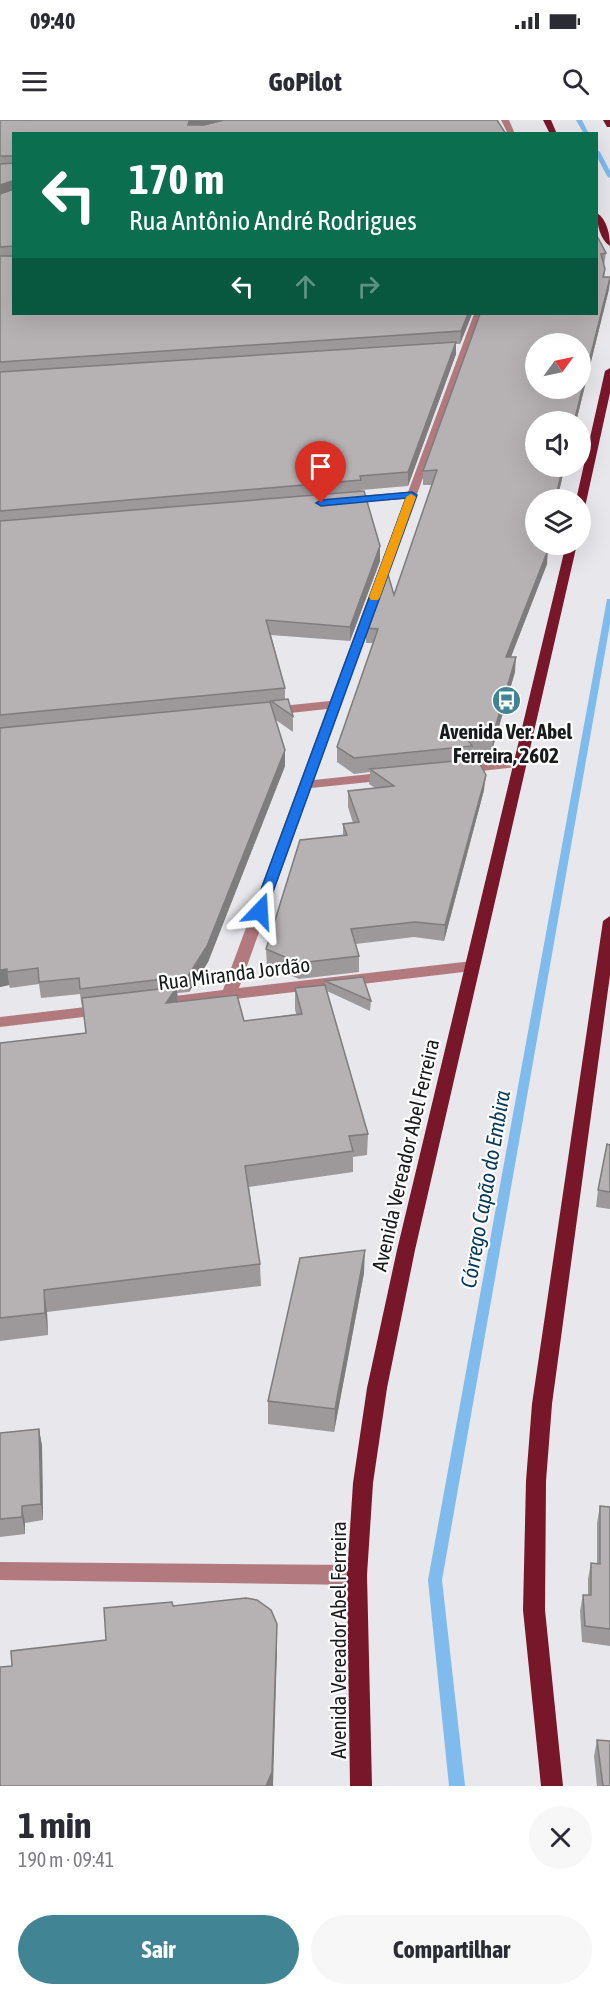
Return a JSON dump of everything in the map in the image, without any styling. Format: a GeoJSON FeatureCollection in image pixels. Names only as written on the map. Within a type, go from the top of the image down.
{"type":"FeatureCollection","features":[{"type":"Feature","properties":{"kind":"main road"},"geometry":{"type":"LineString","coordinates":[[607,120],[610,125]]}},
{"type":"Feature","properties":{"kind":"main road"},"geometry":{"type":"LineString","coordinates":[[598,216],[610,244]]}},
{"type":"Feature","properties":{"kind":"main road"},"geometry":{"type":"LineString","coordinates":[[584,489],[610,371]]}},
{"type":"Feature","properties":{"kind":"main road","name":"Avenida Vereador Abel Ferreira"},"geometry":{"type":"LineString","coordinates":[[361,1786],[357,1575],[363,1483],[377,1388],[406,1250],[569,555]]}},
{"type":"Feature","properties":{"kind":"main road"},"geometry":{"type":"LineString","coordinates":[[552,1786],[534,1610],[536,1481],[542,1404],[610,921]]}},
{"type":"Feature","properties":{"kind":"street"},"geometry":{"type":"LineString","coordinates":[[229,995],[412,495],[458,349],[477,315]]}},
{"type":"Feature","properties":{"kind":"street"},"geometry":{"type":"LineString","coordinates":[[330,502],[412,495]]}},
{"type":"Feature","properties":{"kind":"street"},"geometry":{"type":"LineString","coordinates":[[254,712],[335,704]]}},
{"type":"Feature","properties":{"kind":"street"},"geometry":{"type":"LineString","coordinates":[[449,770],[520,763]]}},
{"type":"Feature","properties":{"kind":"street"},"geometry":{"type":"LineString","coordinates":[[306,785],[401,775]]}},
{"type":"Feature","properties":{"kind":"street","name":"Rua Miranda Jordão"},"geometry":{"type":"LineString","coordinates":[[149,1005],[472,966]]}},
{"type":"Feature","properties":{"kind":"street"},"geometry":{"type":"LineString","coordinates":[[0,1022],[114,1008]]}},
{"type":"Feature","properties":{"kind":"street"},"geometry":{"type":"LineString","coordinates":[[0,1571],[357,1575]]}},
{"type":"Feature","properties":{"kind":"building"},"geometry":{"type":"Polygon","coordinates":[[[0,120],[193,120],[189,121],[188,125],[204,125],[224,120],[497,120],[505,132],[12,132],[12,156],[0,156],[0,120]]]}},
{"type":"Feature","properties":{"kind":"building"},"geometry":{"type":"Polygon","coordinates":[[[12,163],[12,181],[0,185],[0,164],[12,163]]]}},
{"type":"Feature","properties":{"kind":"building"},"geometry":{"type":"Polygon","coordinates":[[[12,190],[12,246],[0,247],[0,194],[12,190]]]}},
{"type":"Feature","properties":{"kind":"building"},"geometry":{"type":"Polygon","coordinates":[[[598,238],[606,253],[601,254],[605,269],[603,277],[610,278],[591,354],[591,333],[525,333],[525,399],[580,399],[577,411],[525,411],[525,477],[560,477],[558,489],[525,489],[525,555],[546,555],[506,657],[516,657],[493,735],[467,738],[472,746],[354,758],[337,747],[378,629],[366,628],[387,571],[394,595],[437,470],[423,471],[480,315],[598,315],[598,238]]]}},
{"type":"Feature","properties":{"kind":"building"},"geometry":{"type":"Polygon","coordinates":[[[0,256],[12,256],[12,315],[468,315],[461,331],[0,362],[0,256]]]}},
{"type":"Feature","properties":{"kind":"building"},"geometry":{"type":"Polygon","coordinates":[[[456,342],[408,472],[360,476],[361,480],[0,511],[0,372],[456,342]]]}},
{"type":"Feature","properties":{"kind":"building"},"geometry":{"type":"Polygon","coordinates":[[[364,491],[380,546],[350,627],[266,620],[285,688],[0,715],[0,521],[364,491]]]}},
{"type":"Feature","properties":{"kind":"building"},"geometry":{"type":"Polygon","coordinates":[[[288,699],[293,716],[271,701],[288,699]]]}},
{"type":"Feature","properties":{"kind":"building"},"geometry":{"type":"Polygon","coordinates":[[[270,702],[285,750],[207,946],[188,976],[80,989],[79,978],[39,982],[38,968],[7,972],[7,969],[0,970],[0,728],[270,702]]]}},
{"type":"Feature","properties":{"kind":"building"},"geometry":{"type":"Polygon","coordinates":[[[477,759],[486,775],[445,925],[415,922],[351,929],[359,956],[299,963],[266,949],[300,840],[347,835],[343,824],[359,822],[348,791],[394,786],[370,769],[477,759]]]}},
{"type":"Feature","properties":{"kind":"building"},"geometry":{"type":"Polygon","coordinates":[[[363,977],[371,1001],[325,981],[363,977]]]}},
{"type":"Feature","properties":{"kind":"building"},"geometry":{"type":"Polygon","coordinates":[[[325,985],[368,1134],[349,1136],[353,1151],[245,1166],[260,1264],[44,1290],[45,1313],[0,1318],[0,1043],[86,1033],[82,998],[177,987],[166,1003],[237,995],[244,1021],[302,1014],[295,988],[325,985]]]}},
{"type":"Feature","properties":{"kind":"building"},"geometry":{"type":"Polygon","coordinates":[[[607,1144],[610,1145],[610,1192],[598,1190],[607,1144]]]}},
{"type":"Feature","properties":{"kind":"building"},"geometry":{"type":"Polygon","coordinates":[[[365,1250],[335,1409],[268,1401],[300,1258],[365,1250]]]}},
{"type":"Feature","properties":{"kind":"building"},"geometry":{"type":"Polygon","coordinates":[[[39,1429],[41,1504],[22,1506],[22,1517],[0,1519],[0,1433],[39,1429]]]}},
{"type":"Feature","properties":{"kind":"building"},"geometry":{"type":"Polygon","coordinates":[[[600,1506],[610,1507],[610,1629],[585,1626],[583,1595],[591,1595],[591,1563],[600,1564],[600,1506]]]}},
{"type":"Feature","properties":{"kind":"building"},"geometry":{"type":"Polygon","coordinates":[[[246,1598],[257,1600],[271,1610],[277,1624],[272,1772],[266,1786],[0,1786],[0,1667],[12,1666],[11,1651],[106,1640],[104,1608],[172,1602],[173,1606],[246,1598]]]}},
{"type":"Feature","properties":{"kind":"building"},"geometry":{"type":"Polygon","coordinates":[[[597,1740],[610,1741],[610,1786],[603,1786],[597,1740]]]}},
{"type":"Feature","properties":{"kind":"waterway","name":"Córrego Capão do Embira"},"geometry":{"type":"LineString","coordinates":[[579,120],[586,132]]}},
{"type":"Feature","properties":{"kind":"waterway","name":"Córrego Capão do Embira"},"geometry":{"type":"LineString","coordinates":[[598,154],[610,176]]}},
{"type":"Feature","properties":{"kind":"waterway","name":"Córrego Capão do Embira"},"geometry":{"type":"LineString","coordinates":[[457,1786],[435,1580],[610,601]]}},
{"type":"Feature","properties":{"kind":"slow traffic"},"geometry":{"type":"LineString","coordinates":[[374,597],[411,497]]}},
{"type":"Feature","properties":{"kind":"place","name":"Avenida Ver. Abel Ferreira, 2602"},"geometry":{"type":"Point","coordinates":[506,700]}},
{"type":"Feature","properties":{"kind":"route"},"geometry":{"type":"LineString","coordinates":[[260,911],[412,495],[321,503]]}}]}
